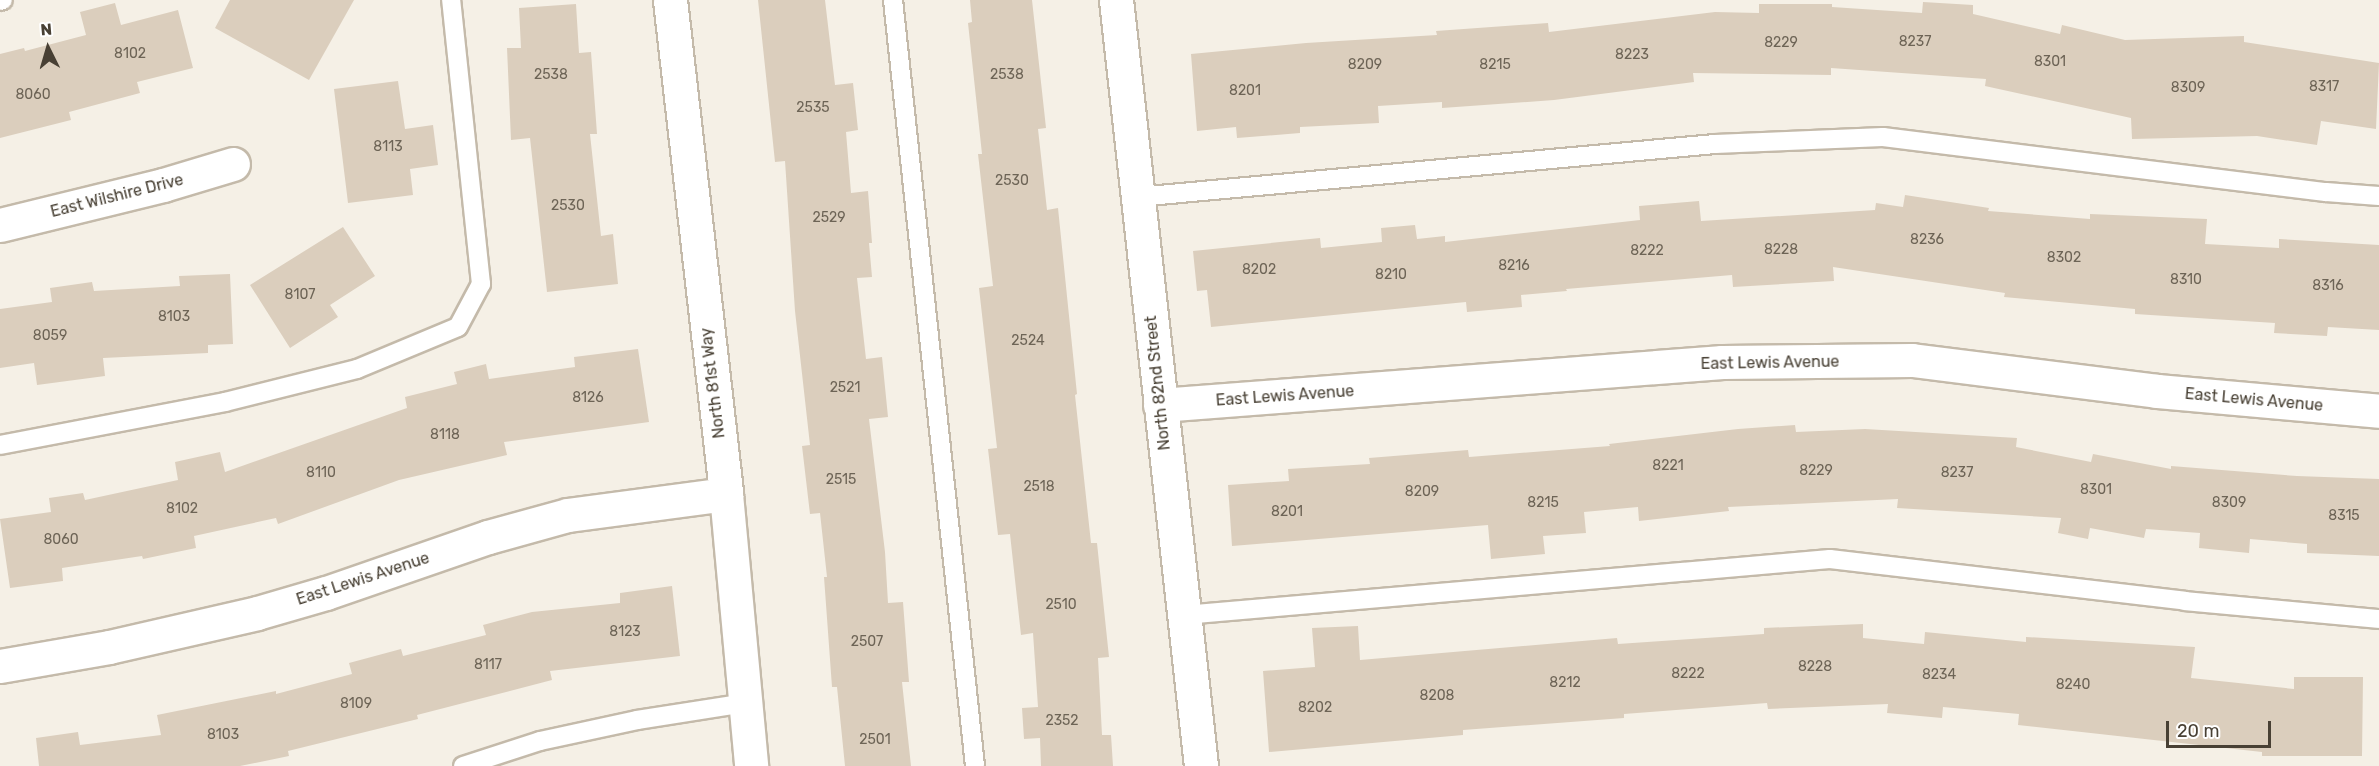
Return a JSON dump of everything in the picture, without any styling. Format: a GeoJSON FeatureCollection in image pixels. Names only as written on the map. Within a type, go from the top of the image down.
{"type":"FeatureCollection","features":[{"type":"Feature","properties":{"kind":"street","name":"North 81st Way"},"geometry":{"type":"LineString","coordinates":[[670,0],[726,494],[751,766]]}},
{"type":"Feature","properties":{"kind":"street","name":"North 82nd Street"},"geometry":{"type":"LineString","coordinates":[[1116,0],[1201,766]]}},
{"type":"Feature","properties":{"kind":"street","name":"East Wilshire Drive"},"geometry":{"type":"LineString","coordinates":[[0,225],[163,185],[233,165]]}},
{"type":"Feature","properties":{"kind":"street","name":"East Lewis Avenue"},"geometry":{"type":"LineString","coordinates":[[1160,405],[1722,362],[1912,360],[2157,391],[2379,411]]}},
{"type":"Feature","properties":{"kind":"street","name":"East Lewis Avenue"},"geometry":{"type":"LineString","coordinates":[[0,666],[109,647],[256,613],[326,593],[488,537],[568,515],[726,494]]}},
{"type":"Feature","properties":{"kind":"lane"},"geometry":{"type":"LineString","coordinates":[[0,445],[225,402],[357,369],[458,327],[481,284],[451,0]]}},
{"type":"Feature","properties":{"kind":"lane"},"geometry":{"type":"LineString","coordinates":[[893,0],[975,766]]}},
{"type":"Feature","properties":{"kind":"lane"},"geometry":{"type":"LineString","coordinates":[[1137,197],[1715,144],[1883,137],[2326,192],[2379,196]]}},
{"type":"Feature","properties":{"kind":"lane"},"geometry":{"type":"LineString","coordinates":[[1184,615],[1830,559],[2185,601],[2379,619]]}},
{"type":"Feature","properties":{"kind":"lane"},"geometry":{"type":"LineString","coordinates":[[463,766],[562,736],[637,720],[744,703]]}},
{"type":"Feature","properties":{"kind":"building"},"geometry":{"type":"Polygon","coordinates":[[[230,0],[354,0],[309,80],[215,28],[230,0]]]}},
{"type":"Feature","properties":{"kind":"building"},"geometry":{"type":"Polygon","coordinates":[[[758,0],[825,0],[835,85],[853,83],[858,130],[846,132],[851,193],[868,191],[872,243],[869,243],[872,277],[857,278],[866,359],[882,357],[888,417],[869,419],[885,552],[888,603],[903,602],[909,682],[902,682],[911,766],[845,766],[837,687],[832,687],[824,577],[827,577],[820,513],[810,514],[802,446],[810,445],[795,311],[785,161],[775,162],[758,0]]]}},
{"type":"Feature","properties":{"kind":"building"},"geometry":{"type":"Polygon","coordinates":[[[970,0],[1032,0],[1046,128],[1038,129],[1047,210],[1058,208],[1091,543],[1097,543],[1109,657],[1098,658],[1102,735],[1111,735],[1113,766],[1041,766],[1040,738],[1024,739],[1022,708],[1038,707],[1033,633],[1021,635],[1010,534],[998,535],[988,449],[997,448],[979,288],[993,286],[978,154],[982,154],[968,23],[972,22],[970,0]]]}},
{"type":"Feature","properties":{"kind":"building"},"geometry":{"type":"Polygon","coordinates":[[[1923,2],[1973,5],[1973,14],[2060,34],[2062,25],[2125,40],[2244,36],[2244,42],[2379,63],[2376,129],[2321,121],[2317,145],[2257,136],[2132,139],[2131,118],[1985,86],[1986,79],[1831,68],[1831,75],[1693,73],[1694,82],[1554,100],[1442,108],[1442,102],[1378,106],[1379,123],[1300,127],[1300,133],[1237,138],[1236,127],[1197,131],[1191,54],[1306,43],[1437,35],[1436,31],[1548,23],[1549,32],[1715,12],[1759,13],[1759,4],[1832,4],[1832,7],[1922,13],[1923,2]]]}},
{"type":"Feature","properties":{"kind":"building"},"geometry":{"type":"Polygon","coordinates":[[[115,3],[121,25],[178,10],[193,68],[137,82],[140,93],[69,112],[71,120],[0,138],[0,54],[24,48],[25,51],[86,35],[80,12],[115,3]]]}},
{"type":"Feature","properties":{"kind":"building"},"geometry":{"type":"Polygon","coordinates":[[[576,4],[579,53],[591,52],[597,134],[590,134],[601,236],[613,234],[618,284],[547,292],[530,138],[511,140],[507,48],[521,48],[519,8],[576,4]]]}},
{"type":"Feature","properties":{"kind":"building"},"geometry":{"type":"Polygon","coordinates":[[[398,81],[405,129],[433,125],[438,165],[410,169],[413,195],[348,203],[334,89],[398,81]]]}},
{"type":"Feature","properties":{"kind":"building"},"geometry":{"type":"Polygon","coordinates":[[[1905,195],[1989,208],[1988,211],[2090,219],[2090,214],[2207,219],[2205,244],[2279,248],[2279,239],[2379,245],[2379,330],[2328,327],[2327,336],[2274,333],[2275,323],[2135,314],[2135,309],[2004,297],[2005,293],[1833,267],[1834,281],[1733,287],[1732,275],[1521,295],[1522,307],[1467,312],[1466,302],[1211,327],[1207,290],[1197,291],[1193,251],[1320,238],[1321,248],[1382,242],[1381,228],[1415,225],[1417,239],[1445,236],[1445,242],[1640,220],[1639,206],[1699,201],[1701,221],[1875,210],[1876,203],[1903,207],[1905,195]]]}},
{"type":"Feature","properties":{"kind":"building"},"geometry":{"type":"Polygon","coordinates":[[[343,227],[375,276],[330,305],[338,317],[290,348],[250,285],[343,227]]]}},
{"type":"Feature","properties":{"kind":"building"},"geometry":{"type":"Polygon","coordinates":[[[230,274],[233,344],[208,345],[208,353],[103,358],[105,376],[37,385],[34,363],[0,368],[0,309],[52,302],[50,288],[92,282],[94,291],[180,286],[179,276],[230,274]]]}},
{"type":"Feature","properties":{"kind":"building"},"geometry":{"type":"Polygon","coordinates":[[[638,349],[649,422],[504,442],[507,455],[399,480],[278,524],[276,518],[194,536],[196,548],[143,559],[142,556],[62,568],[63,581],[10,588],[0,519],[51,512],[49,498],[83,493],[85,500],[178,480],[175,462],[220,452],[225,472],[407,408],[405,397],[457,384],[454,372],[486,364],[489,379],[575,367],[574,357],[638,349]]]}},
{"type":"Feature","properties":{"kind":"building"},"geometry":{"type":"Polygon","coordinates":[[[1795,425],[1796,432],[1865,429],[2017,438],[2016,447],[2091,462],[2093,454],[2171,469],[2171,466],[2297,476],[2379,479],[2379,556],[2307,553],[2307,544],[2250,539],[2249,553],[2199,548],[2200,533],[2146,529],[2144,538],[2090,528],[2088,539],[2058,533],[2061,518],[1897,508],[1898,499],[1728,507],[1729,511],[1639,521],[1638,507],[1584,512],[1586,533],[1543,536],[1545,554],[1491,559],[1488,525],[1232,546],[1228,485],[1289,481],[1288,469],[1370,464],[1369,458],[1468,450],[1469,457],[1610,446],[1609,444],[1738,429],[1795,425]]]}},
{"type":"Feature","properties":{"kind":"building"},"geometry":{"type":"Polygon","coordinates":[[[672,586],[680,656],[550,671],[552,680],[417,715],[418,719],[288,751],[289,756],[240,766],[39,766],[36,738],[78,732],[80,745],[161,735],[157,715],[276,691],[276,694],[352,674],[349,663],[401,649],[403,656],[486,635],[483,625],[532,612],[620,603],[620,593],[672,586]]]}},
{"type":"Feature","properties":{"kind":"building"},"geometry":{"type":"Polygon","coordinates":[[[1863,624],[1863,638],[1924,644],[1925,632],[2026,642],[2026,637],[2195,647],[2191,678],[2294,689],[2294,677],[2363,677],[2362,756],[2262,756],[2262,752],[2018,725],[2019,714],[1943,707],[1942,718],[1887,713],[1888,704],[1768,709],[1767,703],[1624,714],[1624,718],[1463,730],[1463,735],[1269,752],[1263,671],[1315,667],[1312,628],[1358,626],[1360,660],[1617,638],[1618,644],[1764,634],[1764,628],[1863,624]]]}}]}
